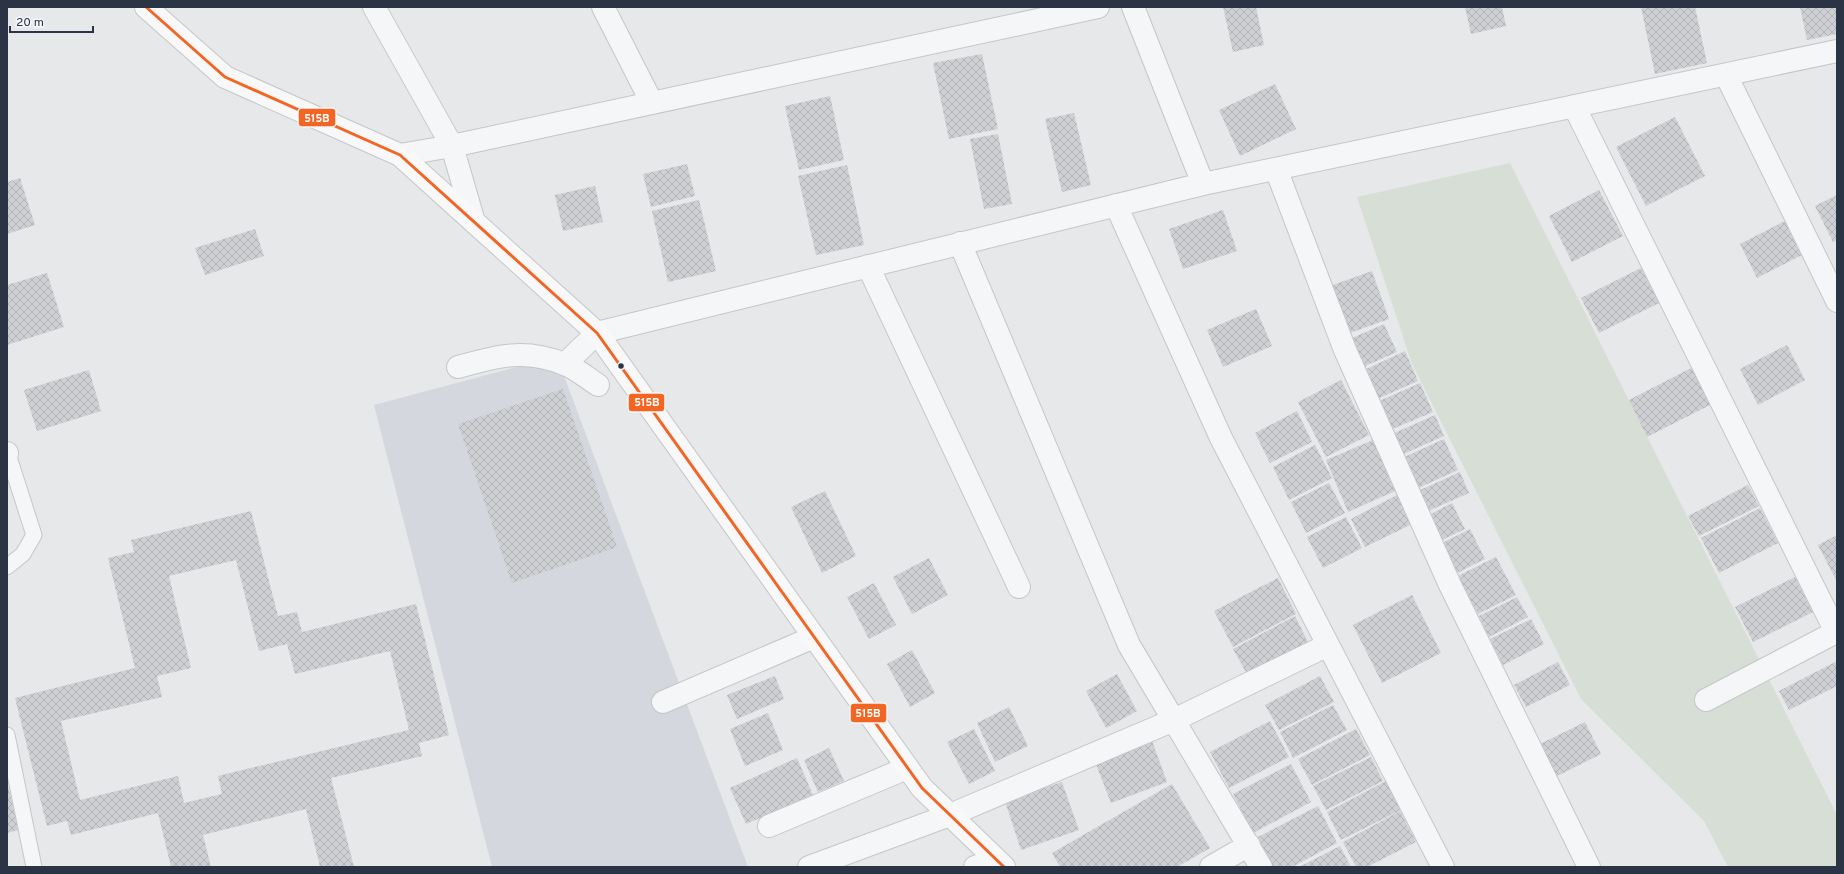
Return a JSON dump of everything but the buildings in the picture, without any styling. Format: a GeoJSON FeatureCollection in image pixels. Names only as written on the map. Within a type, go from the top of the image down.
{"type":"FeatureCollection","features":[{"type":"Feature","properties":{"kind":"main road"},"geometry":{"type":"LineString","coordinates":[[146,7],[225,78],[400,155],[597,333],[922,788],[1000,864]]}},
{"type":"Feature","properties":{"kind":"street"},"geometry":{"type":"LineString","coordinates":[[374,7],[452,146],[474,222]]}},
{"type":"Feature","properties":{"kind":"street"},"geometry":{"type":"LineString","coordinates":[[603,7],[652,103]]}},
{"type":"Feature","properties":{"kind":"street"},"geometry":{"type":"LineString","coordinates":[[400,155],[452,146],[1098,7]]}},
{"type":"Feature","properties":{"kind":"street"},"geometry":{"type":"LineString","coordinates":[[1133,7],[1203,184]]}},
{"type":"Feature","properties":{"kind":"street"},"geometry":{"type":"LineString","coordinates":[[565,364],[597,333],[960,243],[1203,184],[1276,168],[1837,51]]}},
{"type":"Feature","properties":{"kind":"street"},"geometry":{"type":"LineString","coordinates":[[1726,75],[1837,301]]}},
{"type":"Feature","properties":{"kind":"street"},"geometry":{"type":"LineString","coordinates":[[1574,106],[1837,633],[1706,700]]}},
{"type":"Feature","properties":{"kind":"street"},"geometry":{"type":"LineString","coordinates":[[1276,168],[1345,350],[1447,578],[1589,867]]}},
{"type":"Feature","properties":{"kind":"street"},"geometry":{"type":"LineString","coordinates":[[1116,205],[1221,438],[1443,867]]}},
{"type":"Feature","properties":{"kind":"street"},"geometry":{"type":"LineString","coordinates":[[960,243],[1128,645],[1261,867]]}},
{"type":"Feature","properties":{"kind":"street"},"geometry":{"type":"LineString","coordinates":[[868,266],[1019,587]]}},
{"type":"Feature","properties":{"kind":"street"},"geometry":{"type":"LineString","coordinates":[[458,366],[500,355],[535,355],[565,364],[598,385]]}},
{"type":"Feature","properties":{"kind":"street"},"geometry":{"type":"LineString","coordinates":[[663,702],[814,637]]}},
{"type":"Feature","properties":{"kind":"street"},"geometry":{"type":"LineString","coordinates":[[809,867],[950,815],[1174,720],[1328,645]]}},
{"type":"Feature","properties":{"kind":"street"},"geometry":{"type":"LineString","coordinates":[[769,826],[908,768]]}},
{"type":"Feature","properties":{"kind":"street"},"geometry":{"type":"LineString","coordinates":[[1211,867],[1249,845]]}},
{"type":"Feature","properties":{"kind":"street"},"geometry":{"type":"LineString","coordinates":[[975,867],[1000,864]]}},
{"type":"Feature","properties":{"kind":"lane"},"geometry":{"type":"LineString","coordinates":[[7,454],[34,535],[23,554],[7,567]]}},
{"type":"Feature","properties":{"kind":"lane"},"geometry":{"type":"LineString","coordinates":[[7,735],[34,867]]}},
{"type":"Feature","properties":{"kind":"shaded area"},"geometry":{"type":"Polygon","coordinates":[[[1510,163],[1837,815],[1837,867],[1728,867],[1704,821],[1581,699],[1412,364],[1357,197],[1510,163]]]}},
{"type":"Feature","properties":{"kind":"shaded area"},"geometry":{"type":"Polygon","coordinates":[[[535,362],[564,376],[748,867],[492,867],[374,405],[535,362]]]}},
{"type":"Feature","properties":{"kind":"transit line","name":"515B"},"geometry":{"type":"LineString","coordinates":[[146,7],[225,77],[400,155],[597,333],[922,788],[1004,867]]}}]}
